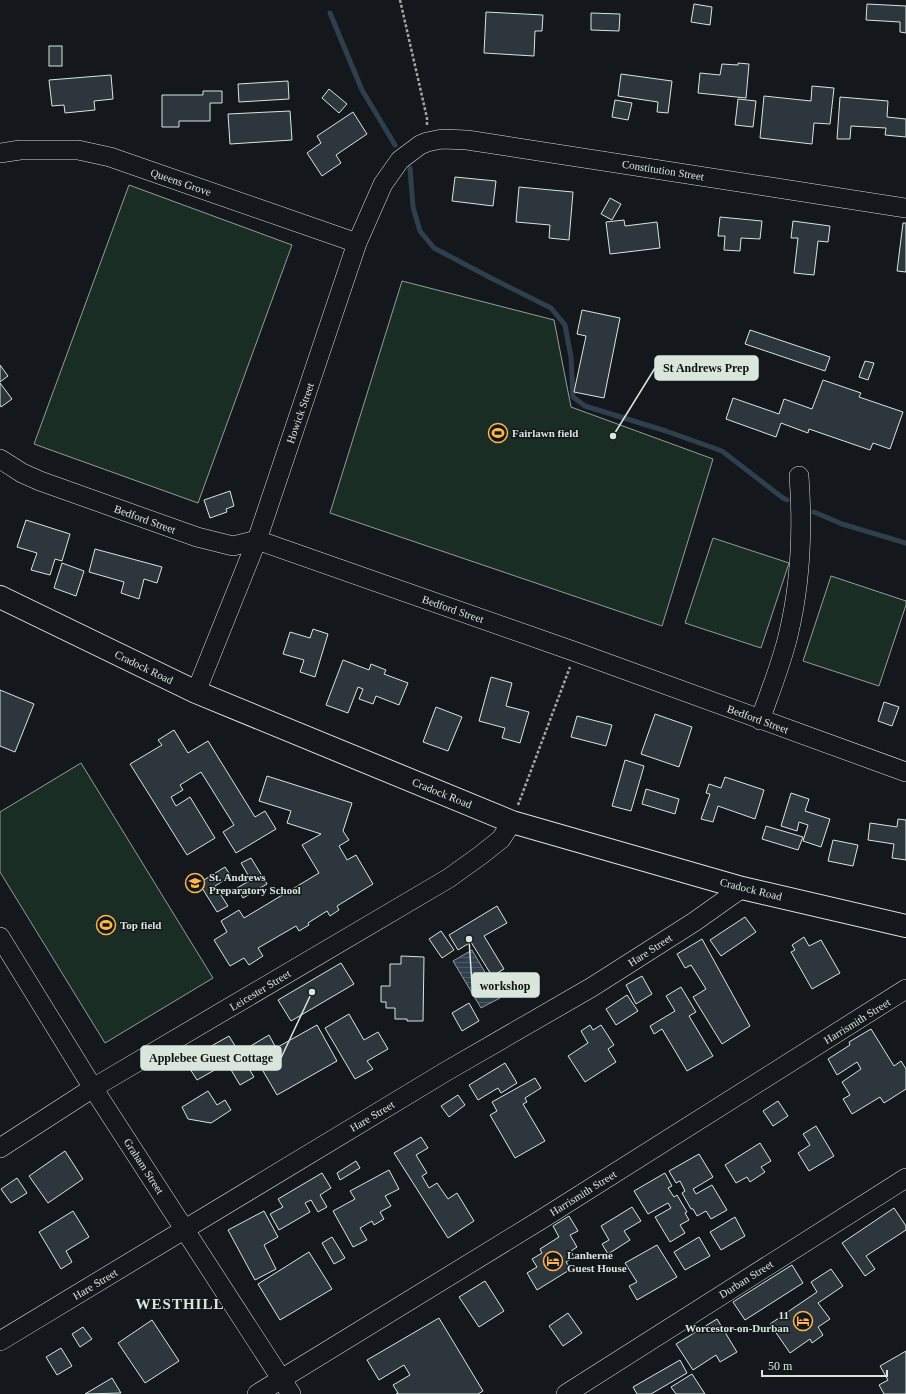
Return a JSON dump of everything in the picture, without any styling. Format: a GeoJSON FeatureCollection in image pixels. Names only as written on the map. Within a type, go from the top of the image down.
{"type":"FeatureCollection","features":[{"type":"Feature","properties":{"kind":"main road","name":"Cradock Road"},"geometry":{"type":"LineString","coordinates":[[0,597],[196,692],[512,822],[742,888],[906,926]]}},
{"type":"Feature","properties":{"kind":"street","name":"Constitution Street"},"geometry":{"type":"LineString","coordinates":[[423,143],[442,139],[501,144],[906,208]]}},
{"type":"Feature","properties":{"kind":"street","name":"Howick Street"},"geometry":{"type":"LineString","coordinates":[[196,692],[257,540],[357,244],[384,184],[400,160],[423,143]]}},
{"type":"Feature","properties":{"kind":"street","name":"Queens Grove"},"geometry":{"type":"LineString","coordinates":[[0,153],[20,150],[78,150],[110,157],[357,244]]}},
{"type":"Feature","properties":{"kind":"street","name":"Bedford Street"},"geometry":{"type":"LineString","coordinates":[[0,459],[22,473],[40,481],[197,537],[233,546],[257,540],[576,652],[906,772]]}},
{"type":"Feature","properties":{"kind":"street"},"geometry":{"type":"LineString","coordinates":[[760,720],[788,635],[797,589],[801,556],[802,526],[798,476]]}},
{"type":"Feature","properties":{"kind":"street","name":"Leicester Street"},"geometry":{"type":"LineString","coordinates":[[0,1148],[93,1088],[449,878],[501,839],[512,822]]}},
{"type":"Feature","properties":{"kind":"street","name":"Hare Street"},"geometry":{"type":"LineString","coordinates":[[0,1341],[445,1072],[592,987],[694,922],[742,888]]}},
{"type":"Feature","properties":{"kind":"street","name":"Graham Street"},"geometry":{"type":"LineString","coordinates":[[0,937],[93,1088],[286,1387]]}},
{"type":"Feature","properties":{"kind":"street","name":"Harrismith Street"},"geometry":{"type":"LineString","coordinates":[[258,1394],[286,1387],[542,1219],[906,989]]}},
{"type":"Feature","properties":{"kind":"street","name":"Durban Street"},"geometry":{"type":"LineString","coordinates":[[566,1394],[906,1178]]}},
{"type":"Feature","properties":{"kind":"path"},"geometry":{"type":"LineString","coordinates":[[400,0],[427,118],[423,143]]}},
{"type":"Feature","properties":{"kind":"path"},"geometry":{"type":"LineString","coordinates":[[512,822],[576,652]]}},
{"type":"Feature","properties":{"kind":"green space"},"geometry":{"type":"Polygon","coordinates":[[[129,185],[292,245],[198,503],[34,444],[129,185]]]}},
{"type":"Feature","properties":{"kind":"green space","name":"Fairlawn field"},"geometry":{"type":"Polygon","coordinates":[[[402,281],[554,320],[571,407],[713,459],[662,626],[330,513],[402,281]]]}},
{"type":"Feature","properties":{"kind":"green space"},"geometry":{"type":"Polygon","coordinates":[[[713,538],[789,563],[761,648],[685,623],[713,538]]]}},
{"type":"Feature","properties":{"kind":"green space"},"geometry":{"type":"Polygon","coordinates":[[[831,576],[906,601],[906,605],[879,686],[803,661],[831,576]]]}},
{"type":"Feature","properties":{"kind":"green space","name":"Top field"},"geometry":{"type":"Polygon","coordinates":[[[81,763],[213,978],[105,1043],[0,872],[0,812],[81,763]]]}},
{"type":"Feature","properties":{"kind":"water"},"geometry":{"type":"Polygon","coordinates":[[[472,950],[500,998],[481,1008],[453,961],[472,950]]]}},
{"type":"Feature","properties":{"kind":"building"},"geometry":{"type":"Polygon","coordinates":[[[694,4],[712,7],[710,25],[691,22],[694,4]]]}},
{"type":"Feature","properties":{"kind":"building"},"geometry":{"type":"Polygon","coordinates":[[[867,4],[906,6],[906,33],[900,32],[900,22],[866,20],[867,4]]]}},
{"type":"Feature","properties":{"kind":"building"},"geometry":{"type":"Polygon","coordinates":[[[486,12],[543,15],[542,31],[535,31],[534,56],[484,53],[486,12]]]}},
{"type":"Feature","properties":{"kind":"building"},"geometry":{"type":"Polygon","coordinates":[[[591,13],[620,14],[619,31],[591,30],[591,13]]]}},
{"type":"Feature","properties":{"kind":"building"},"geometry":{"type":"Polygon","coordinates":[[[49,46],[62,46],[62,66],[49,66],[49,46]]]}},
{"type":"Feature","properties":{"kind":"building"},"geometry":{"type":"Polygon","coordinates":[[[738,63],[749,64],[746,98],[698,93],[700,73],[720,75],[722,64],[738,65],[738,63]]]}},
{"type":"Feature","properties":{"kind":"building"},"geometry":{"type":"Polygon","coordinates":[[[621,74],[672,81],[668,113],[657,112],[658,102],[618,96],[621,74]]]}},
{"type":"Feature","properties":{"kind":"building"},"geometry":{"type":"Polygon","coordinates":[[[111,75],[113,99],[94,101],[95,110],[65,113],[64,105],[52,106],[49,80],[111,75]]]}},
{"type":"Feature","properties":{"kind":"building"},"geometry":{"type":"Polygon","coordinates":[[[288,81],[289,99],[239,102],[238,84],[288,81]]]}},
{"type":"Feature","properties":{"kind":"building"},"geometry":{"type":"Polygon","coordinates":[[[812,86],[834,88],[830,124],[814,123],[812,144],[760,138],[764,96],[811,101],[812,86]]]}},
{"type":"Feature","properties":{"kind":"building"},"geometry":{"type":"Polygon","coordinates":[[[329,89],[347,104],[339,113],[322,98],[329,89]]]}},
{"type":"Feature","properties":{"kind":"building"},"geometry":{"type":"Polygon","coordinates":[[[203,91],[222,91],[222,103],[210,103],[210,121],[179,121],[179,127],[162,127],[162,95],[203,95],[203,91]]]}},
{"type":"Feature","properties":{"kind":"building"},"geometry":{"type":"Polygon","coordinates":[[[840,97],[888,101],[887,117],[906,119],[906,137],[885,135],[886,128],[851,126],[850,139],[837,139],[840,97]]]}},
{"type":"Feature","properties":{"kind":"building"},"geometry":{"type":"Polygon","coordinates":[[[738,99],[756,101],[753,127],[735,125],[738,99]]]}},
{"type":"Feature","properties":{"kind":"building"},"geometry":{"type":"Polygon","coordinates":[[[615,100],[632,103],[628,120],[612,117],[615,100]]]}},
{"type":"Feature","properties":{"kind":"building"},"geometry":{"type":"Polygon","coordinates":[[[290,111],[292,140],[230,144],[228,114],[290,111]]]}},
{"type":"Feature","properties":{"kind":"building"},"geometry":{"type":"Polygon","coordinates":[[[353,112],[367,134],[336,155],[341,163],[322,176],[307,153],[321,143],[317,136],[353,112]]]}},
{"type":"Feature","properties":{"kind":"building"},"geometry":{"type":"Polygon","coordinates":[[[455,177],[496,181],[493,206],[452,201],[455,177]]]}},
{"type":"Feature","properties":{"kind":"building"},"geometry":{"type":"Polygon","coordinates":[[[519,187],[573,192],[569,240],[549,238],[550,225],[516,222],[519,187]]]}},
{"type":"Feature","properties":{"kind":"building"},"geometry":{"type":"Polygon","coordinates":[[[610,198],[621,204],[612,220],[601,214],[610,198]]]}},
{"type":"Feature","properties":{"kind":"building"},"geometry":{"type":"Polygon","coordinates":[[[720,217],[762,221],[760,239],[741,238],[740,251],[724,250],[725,236],[718,236],[720,217]]]}},
{"type":"Feature","properties":{"kind":"building"},"geometry":{"type":"Polygon","coordinates":[[[624,220],[625,226],[657,222],[660,248],[610,254],[606,222],[624,220]]]}},
{"type":"Feature","properties":{"kind":"building"},"geometry":{"type":"Polygon","coordinates":[[[793,221],[830,226],[828,242],[818,241],[814,275],[794,273],[798,238],[791,238],[793,221]]]}},
{"type":"Feature","properties":{"kind":"building"},"geometry":{"type":"Polygon","coordinates":[[[903,223],[906,223],[906,272],[897,271],[903,223]]]}},
{"type":"Feature","properties":{"kind":"building"},"geometry":{"type":"Polygon","coordinates":[[[582,310],[620,318],[604,398],[574,392],[586,336],[577,334],[582,310]]]}},
{"type":"Feature","properties":{"kind":"building"},"geometry":{"type":"Polygon","coordinates":[[[750,330],[830,357],[825,371],[745,344],[750,330]]]}},
{"type":"Feature","properties":{"kind":"building"},"geometry":{"type":"Polygon","coordinates":[[[865,361],[874,363],[868,380],[859,377],[865,361]]]}},
{"type":"Feature","properties":{"kind":"building"},"geometry":{"type":"Polygon","coordinates":[[[0,365],[8,376],[0,382],[0,365]]]}},
{"type":"Feature","properties":{"kind":"building"},"geometry":{"type":"Polygon","coordinates":[[[823,380],[861,393],[859,397],[903,412],[890,449],[873,443],[870,450],[809,429],[808,433],[781,423],[776,437],[726,419],[733,398],[779,414],[784,399],[812,409],[823,380]]]}},
{"type":"Feature","properties":{"kind":"building"},"geometry":{"type":"Polygon","coordinates":[[[0,383],[12,399],[1,407],[0,405],[0,383]]]}},
{"type":"Feature","properties":{"kind":"building"},"geometry":{"type":"Polygon","coordinates":[[[230,491],[234,506],[226,509],[227,512],[210,518],[204,500],[230,491]]]}},
{"type":"Feature","properties":{"kind":"building"},"geometry":{"type":"Polygon","coordinates":[[[26,520],[70,534],[62,561],[55,559],[50,575],[31,570],[37,553],[17,547],[26,520]]]}},
{"type":"Feature","properties":{"kind":"building"},"geometry":{"type":"Polygon","coordinates":[[[95,549],[162,567],[157,583],[144,579],[139,599],[121,593],[124,582],[89,572],[95,549]]]}},
{"type":"Feature","properties":{"kind":"building"},"geometry":{"type":"Polygon","coordinates":[[[62,563],[84,571],[76,596],[54,588],[62,563]]]}},
{"type":"Feature","properties":{"kind":"building"},"geometry":{"type":"Polygon","coordinates":[[[313,629],[328,634],[315,677],[300,672],[304,660],[283,654],[290,632],[310,638],[313,629]]]}},
{"type":"Feature","properties":{"kind":"building"},"geometry":{"type":"Polygon","coordinates":[[[343,660],[369,670],[371,664],[386,670],[384,674],[408,683],[399,705],[376,696],[373,704],[359,699],[363,689],[358,687],[348,713],[326,705],[343,660]]]}},
{"type":"Feature","properties":{"kind":"building"},"geometry":{"type":"Polygon","coordinates":[[[491,677],[512,683],[506,706],[529,712],[520,743],[502,738],[505,728],[479,721],[491,677]]]}},
{"type":"Feature","properties":{"kind":"building"},"geometry":{"type":"Polygon","coordinates":[[[0,690],[34,704],[15,752],[0,746],[0,690]]]}},
{"type":"Feature","properties":{"kind":"building"},"geometry":{"type":"Polygon","coordinates":[[[884,702],[899,707],[892,726],[878,721],[884,702]]]}},
{"type":"Feature","properties":{"kind":"building"},"geometry":{"type":"Polygon","coordinates":[[[436,707],[462,717],[448,751],[423,742],[436,707]]]}},
{"type":"Feature","properties":{"kind":"building"},"geometry":{"type":"Polygon","coordinates":[[[655,714],[692,727],[679,767],[641,754],[655,714]]]}},
{"type":"Feature","properties":{"kind":"building"},"geometry":{"type":"Polygon","coordinates":[[[577,716],[612,725],[606,746],[571,737],[577,716]]]}},
{"type":"Feature","properties":{"kind":"building"},"geometry":{"type":"Polygon","coordinates":[[[174,730],[188,753],[208,741],[255,817],[265,811],[276,829],[236,853],[223,832],[234,825],[201,772],[180,785],[183,790],[171,797],[176,806],[190,797],[215,838],[187,855],[130,764],[162,745],[158,740],[174,730]]]}},
{"type":"Feature","properties":{"kind":"building"},"geometry":{"type":"Polygon","coordinates":[[[625,760],[644,766],[631,811],[612,806],[625,760]]]}},
{"type":"Feature","properties":{"kind":"building"},"geometry":{"type":"Polygon","coordinates":[[[267,776],[352,803],[343,831],[349,840],[339,846],[347,860],[356,855],[373,884],[337,906],[339,910],[330,916],[327,911],[308,923],[309,925],[299,931],[296,926],[258,948],[263,956],[249,965],[244,958],[230,966],[214,940],[227,932],[221,921],[239,910],[244,918],[319,873],[302,845],[321,834],[287,823],[291,811],[259,801],[267,776]]]}},
{"type":"Feature","properties":{"kind":"building"},"geometry":{"type":"Polygon","coordinates":[[[725,777],[764,790],[755,819],[718,806],[713,822],[701,819],[710,794],[706,793],[709,784],[721,788],[725,777]]]}},
{"type":"Feature","properties":{"kind":"building"},"geometry":{"type":"Polygon","coordinates":[[[646,789],[679,799],[675,814],[642,804],[646,789]]]}},
{"type":"Feature","properties":{"kind":"building"},"geometry":{"type":"Polygon","coordinates":[[[791,793],[809,799],[805,811],[830,819],[821,847],[803,841],[808,825],[799,822],[797,831],[781,826],[791,793]]]}},
{"type":"Feature","properties":{"kind":"building"},"geometry":{"type":"Polygon","coordinates":[[[898,819],[906,820],[906,860],[892,858],[894,844],[868,840],[870,823],[897,827],[898,819]]]}},
{"type":"Feature","properties":{"kind":"building"},"geometry":{"type":"Polygon","coordinates":[[[766,826],[803,837],[798,850],[762,839],[766,826]]]}},
{"type":"Feature","properties":{"kind":"building"},"geometry":{"type":"Polygon","coordinates":[[[833,840],[858,845],[853,866],[828,861],[833,840]]]}},
{"type":"Feature","properties":{"kind":"building"},"geometry":{"type":"Polygon","coordinates":[[[251,858],[267,884],[243,898],[237,888],[251,880],[241,863],[251,858]]]}},
{"type":"Feature","properties":{"kind":"building"},"geometry":{"type":"Polygon","coordinates":[[[225,867],[231,876],[215,886],[228,906],[217,912],[199,883],[225,867]]]}},
{"type":"Feature","properties":{"kind":"building"},"geometry":{"type":"Polygon","coordinates":[[[497,906],[507,923],[484,936],[504,969],[492,976],[471,942],[458,950],[449,935],[497,906]]]}},
{"type":"Feature","properties":{"kind":"building"},"geometry":{"type":"Polygon","coordinates":[[[745,917],[756,932],[721,956],[710,940],[745,917]]]}},
{"type":"Feature","properties":{"kind":"building"},"geometry":{"type":"Polygon","coordinates":[[[441,931],[454,950],[442,958],[429,939],[441,931]]]}},
{"type":"Feature","properties":{"kind":"building"},"geometry":{"type":"Polygon","coordinates":[[[804,937],[809,946],[821,940],[840,973],[812,989],[791,952],[795,950],[792,945],[804,937]]]}},
{"type":"Feature","properties":{"kind":"building"},"geometry":{"type":"Polygon","coordinates":[[[702,939],[750,1026],[722,1044],[693,997],[706,989],[691,965],[685,968],[677,954],[702,939]]]}},
{"type":"Feature","properties":{"kind":"building"},"geometry":{"type":"Polygon","coordinates":[[[401,956],[424,957],[423,1021],[395,1019],[395,1008],[386,1008],[386,1002],[381,1002],[381,986],[390,986],[390,964],[401,964],[401,956]]]}},
{"type":"Feature","properties":{"kind":"building"},"geometry":{"type":"Polygon","coordinates":[[[341,963],[354,984],[291,1021],[278,1000],[341,963]]]}},
{"type":"Feature","properties":{"kind":"building"},"geometry":{"type":"Polygon","coordinates":[[[642,976],[652,994],[636,1004],[626,985],[642,976]]]}},
{"type":"Feature","properties":{"kind":"building"},"geometry":{"type":"Polygon","coordinates":[[[681,987],[696,1012],[689,1016],[713,1056],[687,1071],[662,1029],[654,1034],[650,1026],[675,1011],[666,996],[681,987]]]}},
{"type":"Feature","properties":{"kind":"building"},"geometry":{"type":"Polygon","coordinates":[[[627,995],[638,1011],[616,1025],[606,1009],[627,995]]]}},
{"type":"Feature","properties":{"kind":"building"},"geometry":{"type":"Polygon","coordinates":[[[469,1003],[479,1021],[462,1031],[452,1013],[469,1003]]]}},
{"type":"Feature","properties":{"kind":"building"},"geometry":{"type":"Polygon","coordinates":[[[349,1014],[364,1040],[378,1032],[388,1049],[367,1061],[373,1069],[355,1079],[325,1028],[349,1014]]]}},
{"type":"Feature","properties":{"kind":"building"},"geometry":{"type":"Polygon","coordinates":[[[317,1025],[337,1061],[277,1095],[249,1047],[269,1035],[276,1048],[317,1025]]]}},
{"type":"Feature","properties":{"kind":"building"},"geometry":{"type":"Polygon","coordinates":[[[590,1025],[593,1030],[601,1025],[614,1045],[608,1049],[616,1062],[585,1082],[568,1056],[588,1043],[581,1031],[590,1025]]]}},
{"type":"Feature","properties":{"kind":"building"},"geometry":{"type":"Polygon","coordinates":[[[871,1029],[894,1066],[901,1061],[906,1069],[906,1089],[884,1103],[880,1097],[852,1114],[843,1099],[850,1095],[842,1082],[861,1069],[857,1062],[837,1075],[828,1059],[850,1045],[849,1042],[871,1029]]]}},
{"type":"Feature","properties":{"kind":"building"},"geometry":{"type":"Polygon","coordinates":[[[229,1036],[254,1077],[240,1085],[227,1063],[197,1080],[185,1061],[229,1036]]]}},
{"type":"Feature","properties":{"kind":"building"},"geometry":{"type":"Polygon","coordinates":[[[505,1063],[517,1083],[501,1093],[498,1088],[478,1100],[469,1085],[505,1063]]]}},
{"type":"Feature","properties":{"kind":"building"},"geometry":{"type":"Polygon","coordinates":[[[535,1078],[541,1088],[525,1098],[527,1102],[523,1104],[545,1141],[515,1158],[490,1115],[497,1111],[492,1102],[535,1078]]]}},
{"type":"Feature","properties":{"kind":"building"},"geometry":{"type":"Polygon","coordinates":[[[208,1091],[217,1105],[225,1100],[231,1110],[211,1123],[188,1119],[182,1107],[208,1091]]]}},
{"type":"Feature","properties":{"kind":"building"},"geometry":{"type":"Polygon","coordinates":[[[458,1095],[465,1105],[449,1117],[441,1106],[458,1095]]]}},
{"type":"Feature","properties":{"kind":"building"},"geometry":{"type":"Polygon","coordinates":[[[778,1101],[788,1116],[773,1126],[763,1111],[778,1101]]]}},
{"type":"Feature","properties":{"kind":"building"},"geometry":{"type":"Polygon","coordinates":[[[816,1126],[834,1156],[809,1171],[798,1153],[810,1145],[803,1134],[816,1126]]]}},
{"type":"Feature","properties":{"kind":"building"},"geometry":{"type":"Polygon","coordinates":[[[421,1137],[428,1148],[416,1155],[427,1173],[422,1176],[429,1188],[437,1183],[448,1199],[457,1193],[474,1221],[448,1238],[394,1153],[421,1137]]]}},
{"type":"Feature","properties":{"kind":"building"},"geometry":{"type":"Polygon","coordinates":[[[760,1143],[771,1161],[761,1167],[765,1172],[750,1182],[747,1177],[736,1183],[725,1165],[760,1143]]]}},
{"type":"Feature","properties":{"kind":"building"},"geometry":{"type":"Polygon","coordinates":[[[65,1151],[83,1179],[48,1203],[29,1176],[65,1151]]]}},
{"type":"Feature","properties":{"kind":"building"},"geometry":{"type":"Polygon","coordinates":[[[699,1154],[713,1177],[693,1189],[696,1194],[712,1185],[727,1210],[711,1219],[706,1211],[697,1216],[693,1209],[691,1209],[682,1193],[685,1191],[680,1181],[676,1183],[669,1171],[699,1154]]]}},
{"type":"Feature","properties":{"kind":"building"},"geometry":{"type":"Polygon","coordinates":[[[356,1161],[360,1168],[340,1180],[337,1173],[356,1161]]]}},
{"type":"Feature","properties":{"kind":"building"},"geometry":{"type":"Polygon","coordinates":[[[389,1170],[399,1189],[385,1196],[391,1206],[380,1212],[384,1219],[374,1225],[372,1221],[360,1228],[367,1240],[353,1247],[333,1211],[355,1199],[350,1191],[389,1170]]]}},
{"type":"Feature","properties":{"kind":"building"},"geometry":{"type":"Polygon","coordinates":[[[322,1173],[331,1188],[320,1195],[327,1207],[318,1212],[311,1200],[305,1203],[310,1212],[279,1230],[270,1214],[283,1207],[278,1199],[322,1173]]]}},
{"type":"Feature","properties":{"kind":"building"},"geometry":{"type":"Polygon","coordinates":[[[665,1173],[672,1186],[668,1188],[674,1197],[677,1195],[687,1212],[685,1213],[689,1220],[680,1225],[685,1233],[670,1242],[655,1217],[671,1208],[668,1203],[648,1214],[634,1191],[665,1173]]]}},
{"type":"Feature","properties":{"kind":"building"},"geometry":{"type":"Polygon","coordinates":[[[17,1178],[27,1193],[11,1203],[1,1189],[17,1178]]]}},
{"type":"Feature","properties":{"kind":"building"},"geometry":{"type":"Polygon","coordinates":[[[632,1207],[641,1221],[624,1231],[630,1240],[608,1254],[602,1244],[609,1240],[601,1226],[632,1207]]]}},
{"type":"Feature","properties":{"kind":"building"},"geometry":{"type":"Polygon","coordinates":[[[894,1208],[906,1226],[906,1230],[866,1256],[875,1269],[865,1276],[842,1243],[894,1208]]]}},
{"type":"Feature","properties":{"kind":"building"},"geometry":{"type":"Polygon","coordinates":[[[73,1211],[89,1237],[66,1251],[72,1262],[61,1269],[39,1232],[73,1211]]]}},
{"type":"Feature","properties":{"kind":"building"},"geometry":{"type":"Polygon","coordinates":[[[264,1211],[278,1237],[264,1245],[276,1269],[255,1280],[228,1230],[264,1211]]]}},
{"type":"Feature","properties":{"kind":"building"},"geometry":{"type":"Polygon","coordinates":[[[569,1216],[578,1231],[570,1235],[577,1247],[571,1251],[574,1257],[566,1262],[571,1269],[537,1290],[527,1273],[537,1267],[532,1259],[542,1253],[540,1249],[559,1237],[553,1226],[569,1216]]]}},
{"type":"Feature","properties":{"kind":"building"},"geometry":{"type":"Polygon","coordinates":[[[735,1217],[745,1236],[721,1250],[710,1232],[735,1217]]]}},
{"type":"Feature","properties":{"kind":"building"},"geometry":{"type":"Polygon","coordinates":[[[332,1237],[345,1258],[334,1264],[322,1243],[332,1237]]]}},
{"type":"Feature","properties":{"kind":"building"},"geometry":{"type":"Polygon","coordinates":[[[699,1237],[710,1256],[685,1270],[674,1252],[699,1237]]]}},
{"type":"Feature","properties":{"kind":"building"},"geometry":{"type":"Polygon","coordinates":[[[657,1245],[677,1277],[637,1300],[629,1286],[637,1282],[625,1263],[657,1245]]]}},
{"type":"Feature","properties":{"kind":"building"},"geometry":{"type":"Polygon","coordinates":[[[309,1252],[332,1289],[280,1320],[258,1284],[309,1252]]]}},
{"type":"Feature","properties":{"kind":"building"},"geometry":{"type":"Polygon","coordinates":[[[792,1265],[803,1283],[745,1320],[733,1302],[792,1265]]]}},
{"type":"Feature","properties":{"kind":"building"},"geometry":{"type":"Polygon","coordinates":[[[831,1269],[843,1286],[818,1303],[830,1319],[818,1327],[823,1335],[812,1343],[810,1339],[790,1353],[770,1324],[817,1292],[811,1282],[831,1269]]]}},
{"type":"Feature","properties":{"kind":"building"},"geometry":{"type":"Polygon","coordinates":[[[485,1281],[504,1311],[479,1327],[459,1297],[485,1281]]]}},
{"type":"Feature","properties":{"kind":"building"},"geometry":{"type":"Polygon","coordinates":[[[568,1313],[582,1333],[563,1346],[549,1326],[568,1313]]]}},
{"type":"Feature","properties":{"kind":"building"},"geometry":{"type":"Polygon","coordinates":[[[439,1318],[483,1391],[478,1394],[396,1394],[398,1393],[393,1385],[410,1375],[404,1365],[379,1380],[367,1360],[439,1318]]]}},
{"type":"Feature","properties":{"kind":"building"},"geometry":{"type":"Polygon","coordinates":[[[717,1319],[737,1352],[720,1362],[716,1355],[693,1370],[676,1344],[717,1319]]]}},
{"type":"Feature","properties":{"kind":"building"},"geometry":{"type":"Polygon","coordinates":[[[152,1320],[179,1361],[145,1383],[118,1343],[152,1320]]]}},
{"type":"Feature","properties":{"kind":"building"},"geometry":{"type":"Polygon","coordinates":[[[83,1327],[92,1339],[80,1347],[72,1334],[83,1327]]]}},
{"type":"Feature","properties":{"kind":"building"},"geometry":{"type":"Polygon","coordinates":[[[61,1348],[72,1366],[57,1375],[46,1357],[61,1348]]]}},
{"type":"Feature","properties":{"kind":"building"},"geometry":{"type":"Polygon","coordinates":[[[906,1351],[906,1394],[884,1394],[879,1385],[888,1380],[880,1366],[906,1351]]]}},
{"type":"Feature","properties":{"kind":"building"},"geometry":{"type":"Polygon","coordinates":[[[680,1360],[687,1373],[651,1394],[637,1394],[633,1387],[680,1360]]]}},
{"type":"Feature","properties":{"kind":"building"},"geometry":{"type":"Polygon","coordinates":[[[692,1374],[705,1394],[676,1394],[671,1387],[692,1374]]]}},
{"type":"Feature","properties":{"kind":"building"},"geometry":{"type":"Polygon","coordinates":[[[112,1378],[121,1393],[85,1394],[112,1378]]]}},
{"type":"Feature","properties":{"kind":"waterway"},"geometry":{"type":"LineString","coordinates":[[330,13],[362,90],[395,145]]}},
{"type":"Feature","properties":{"kind":"waterway"},"geometry":{"type":"LineString","coordinates":[[410,168],[413,207],[420,231],[434,248],[551,308],[565,325],[571,357],[573,397],[585,406],[666,431],[722,451],[787,500]]}},
{"type":"Feature","properties":{"kind":"waterway"},"geometry":{"type":"LineString","coordinates":[[814,512],[842,524],[906,543]]}},
{"type":"Feature","properties":{"kind":"place","name":"Fairlawn field"},"geometry":{"type":"Point","coordinates":[498,433]}},
{"type":"Feature","properties":{"kind":"place","name":"St Andrews Prep"},"geometry":{"type":"Point","coordinates":[613,436]}},
{"type":"Feature","properties":{"kind":"place","name":"St. Andrews Preparatory School"},"geometry":{"type":"Point","coordinates":[195,883]}},
{"type":"Feature","properties":{"kind":"place","name":"Top field"},"geometry":{"type":"Point","coordinates":[106,925]}},
{"type":"Feature","properties":{"kind":"place","name":"workshop"},"geometry":{"type":"Point","coordinates":[469,939]}},
{"type":"Feature","properties":{"kind":"place","name":"Applebee Guest Cottage"},"geometry":{"type":"Point","coordinates":[312,992]}},
{"type":"Feature","properties":{"kind":"place","name":"Lanherne Guest House"},"geometry":{"type":"Point","coordinates":[553,1261]}},
{"type":"Feature","properties":{"kind":"place","name":"11 Worcestor-on-Durban"},"geometry":{"type":"Point","coordinates":[803,1321]}},
{"type":"Feature","properties":{"kind":"district","name":"WESTHILL"},"geometry":{"type":"Point","coordinates":[180,1304]}}]}
